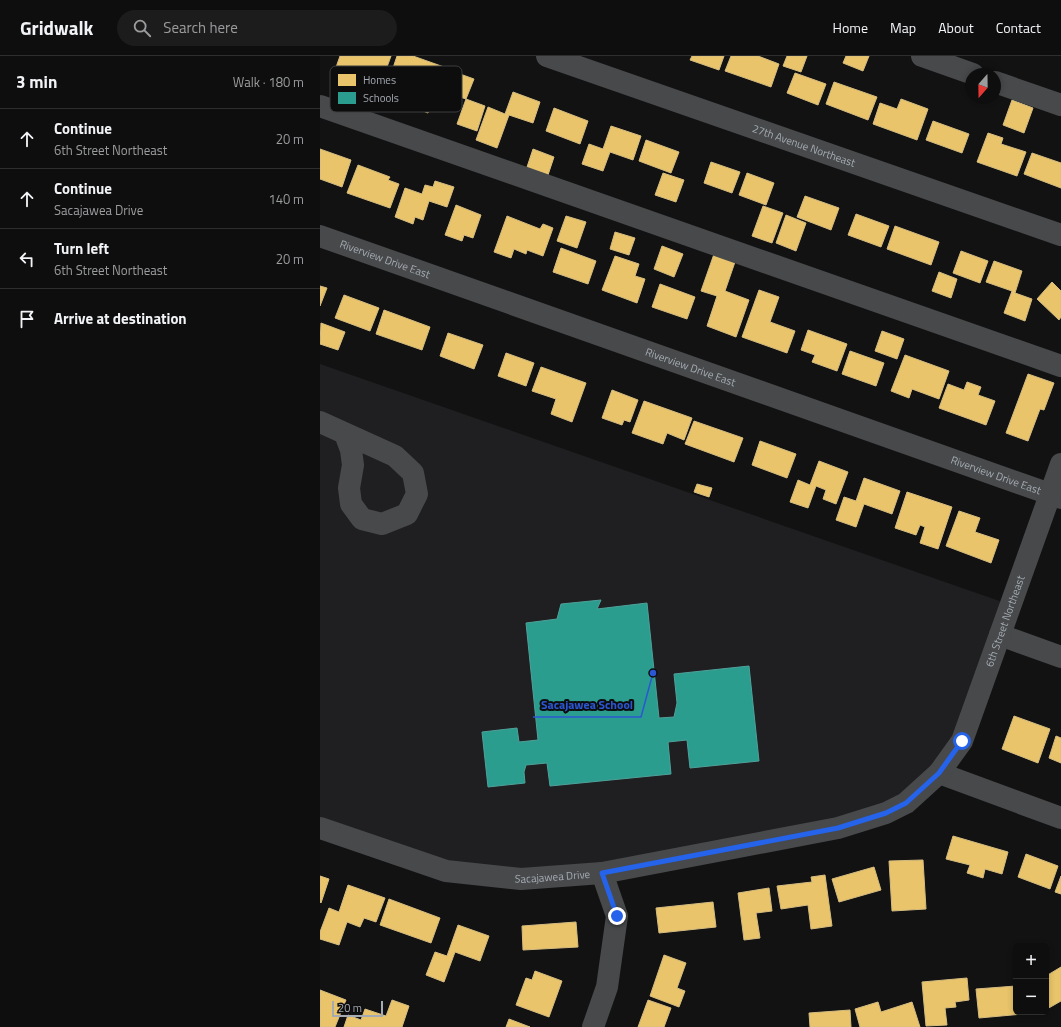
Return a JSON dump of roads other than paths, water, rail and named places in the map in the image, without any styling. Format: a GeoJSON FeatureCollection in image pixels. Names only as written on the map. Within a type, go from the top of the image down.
{"type":"FeatureCollection","features":[{"type":"Feature","properties":{"kind":"street","name":"27th Avenue Northeast"},"geometry":{"type":"LineString","coordinates":[[547,56],[1061,235]]}},
{"type":"Feature","properties":{"kind":"street"},"geometry":{"type":"LineString","coordinates":[[922,56],[965,71]]}},
{"type":"Feature","properties":{"kind":"street"},"geometry":{"type":"LineString","coordinates":[[1001,84],[1061,105]]}},
{"type":"Feature","properties":{"kind":"street"},"geometry":{"type":"LineString","coordinates":[[320,106],[330,110]]}},
{"type":"Feature","properties":{"kind":"street"},"geometry":{"type":"LineString","coordinates":[[337,112],[1061,366]]}},
{"type":"Feature","properties":{"kind":"street","name":"Riverview Drive East"},"geometry":{"type":"LineString","coordinates":[[320,236],[1056,496]]}},
{"type":"Feature","properties":{"kind":"street"},"geometry":{"type":"LineString","coordinates":[[320,422],[345,434]]}},
{"type":"Feature","properties":{"kind":"street","name":"6th Street Northeast"},"geometry":{"type":"LineString","coordinates":[[939,773],[962,741],[1000,635],[1056,496],[1061,464]]}},
{"type":"Feature","properties":{"kind":"street"},"geometry":{"type":"LineString","coordinates":[[1000,635],[1061,657]]}},
{"type":"Feature","properties":{"kind":"street"},"geometry":{"type":"LineString","coordinates":[[939,773],[1061,818]]}},
{"type":"Feature","properties":{"kind":"street","name":"Sacajawea Drive"},"geometry":{"type":"LineString","coordinates":[[320,828],[446,871],[521,879],[602,873],[838,828],[886,813],[906,803],[939,773]]}},
{"type":"Feature","properties":{"kind":"street"},"geometry":{"type":"LineString","coordinates":[[593,1027],[607,986],[617,916],[602,873]]}},
{"type":"Feature","properties":{"kind":"place","name":"Sacajawea School"},"geometry":{"type":"Point","coordinates":[653,673]}}]}
